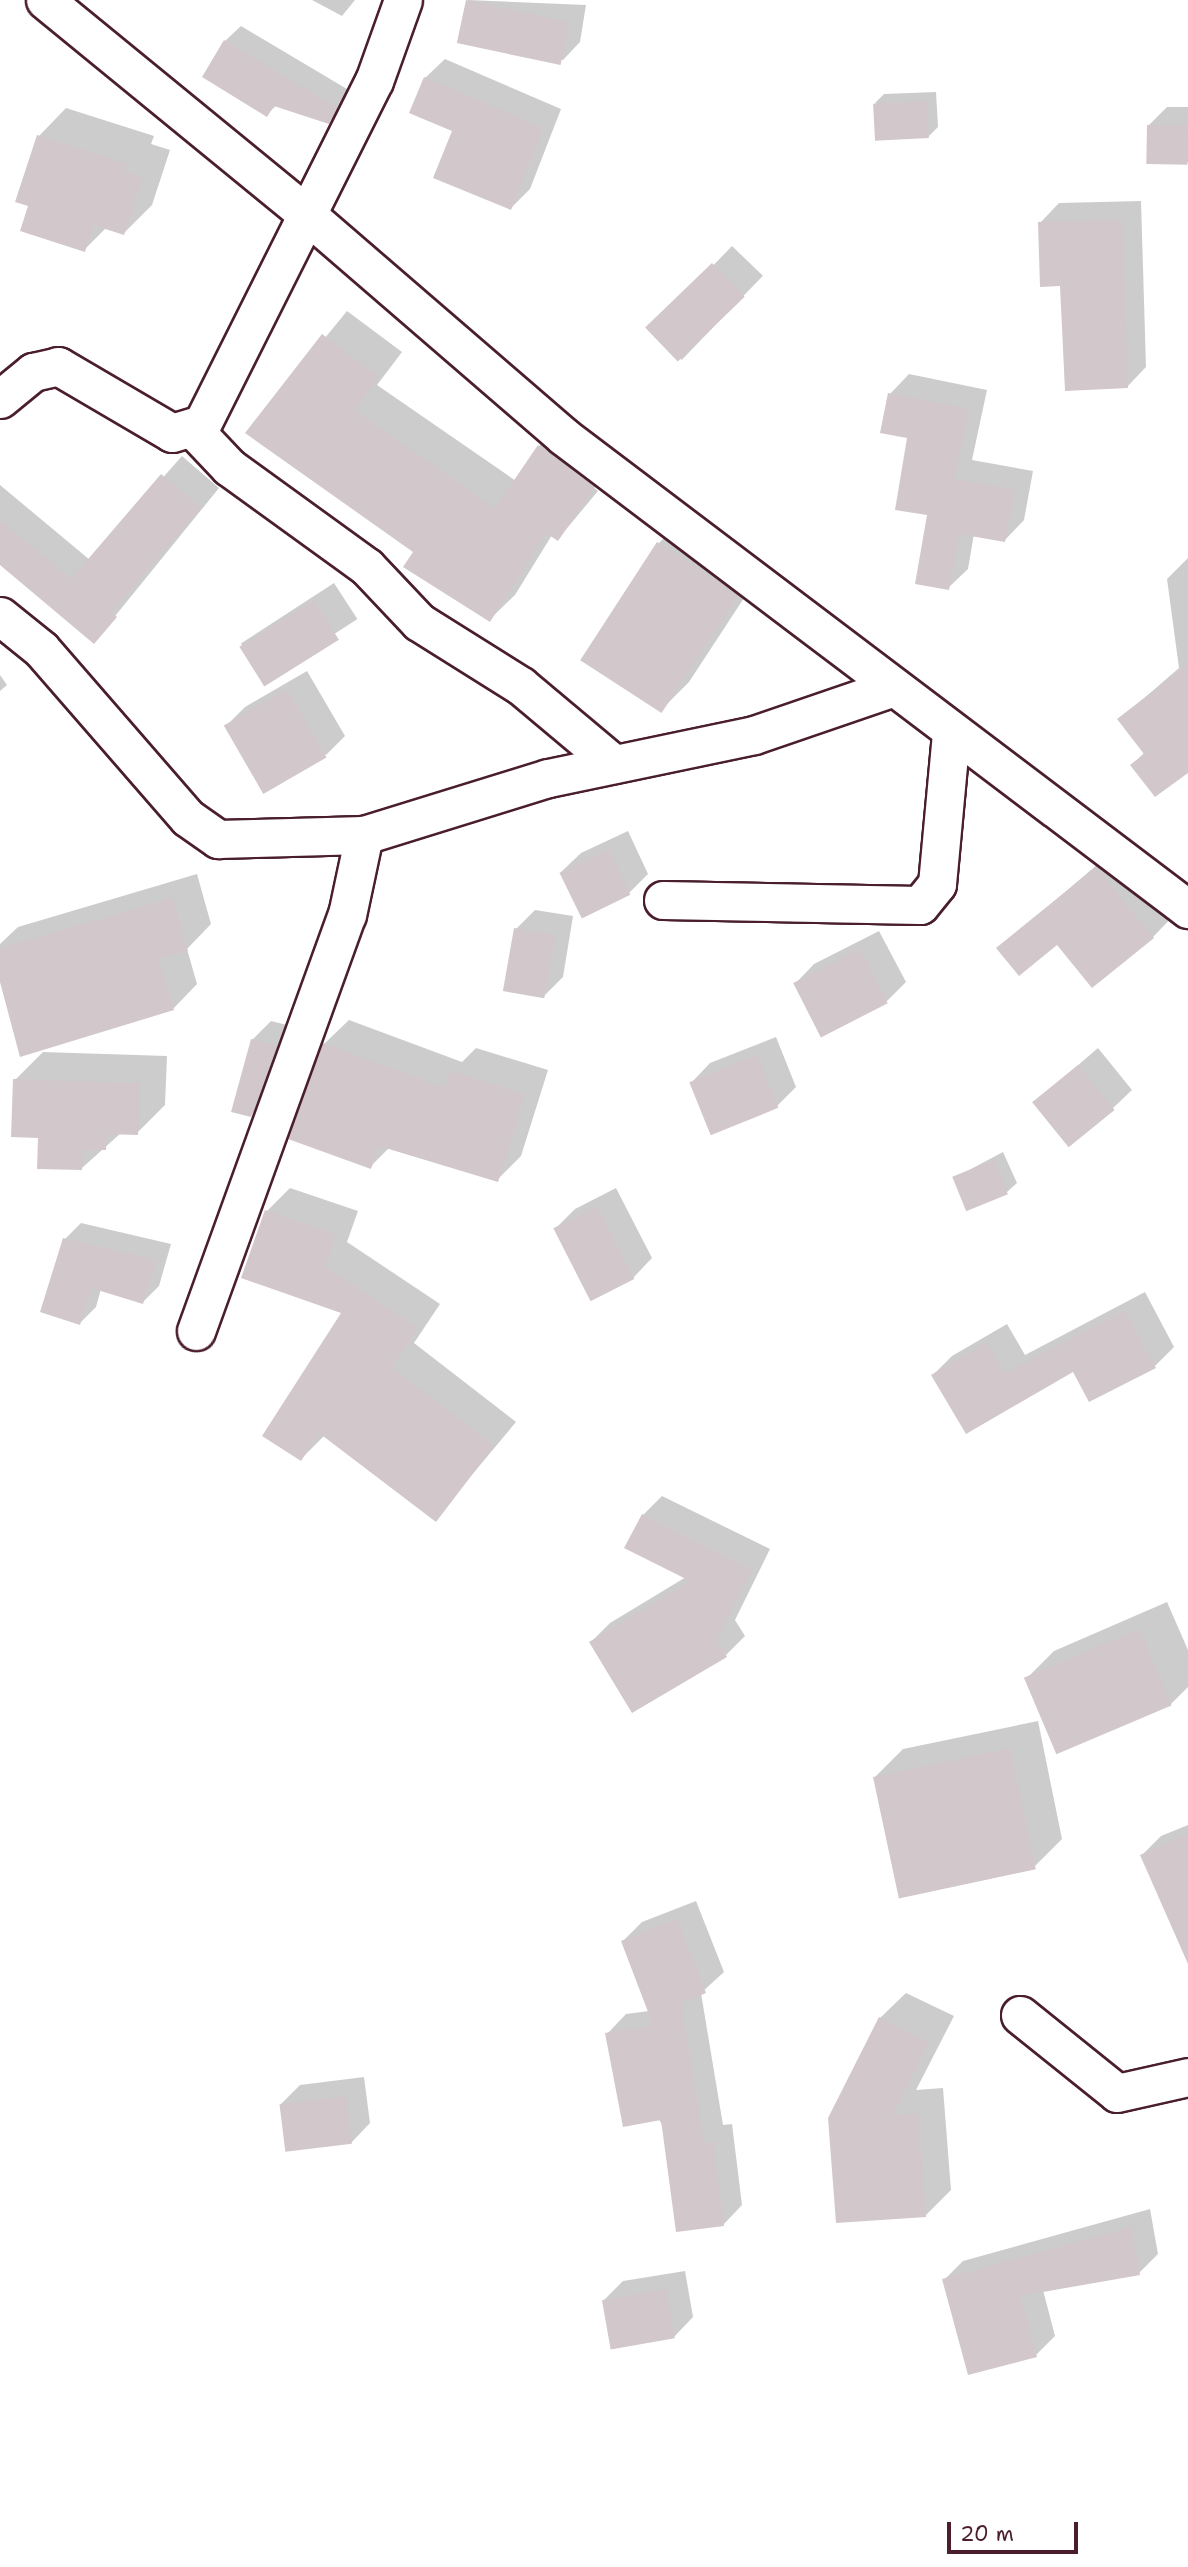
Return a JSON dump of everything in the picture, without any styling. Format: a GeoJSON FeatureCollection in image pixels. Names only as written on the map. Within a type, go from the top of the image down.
{"type":"FeatureCollection","features":[{"type":"Feature","properties":{"kind":"street"},"geometry":{"type":"LineString","coordinates":[[45,0],[305,212],[563,436],[950,733],[1188,909]]}},
{"type":"Feature","properties":{"kind":"street"},"geometry":{"type":"LineString","coordinates":[[194,430],[208,414],[305,212],[374,81],[403,0]]}},
{"type":"Feature","properties":{"kind":"street"},"geometry":{"type":"LineString","coordinates":[[0,399],[33,372],[58,366],[161,428],[194,430],[229,467],[367,567],[419,622],[521,686],[614,764]]}},
{"type":"Feature","properties":{"kind":"street"},"geometry":{"type":"LineString","coordinates":[[0,616],[41,649],[205,834],[252,841],[364,835],[523,785],[754,735],[891,688]]}},
{"type":"Feature","properties":{"kind":"street"},"geometry":{"type":"LineString","coordinates":[[663,901],[863,909],[920,905],[937,884],[950,733]]}},
{"type":"Feature","properties":{"kind":"street"},"geometry":{"type":"LineString","coordinates":[[196,1331],[347,915],[364,835]]}},
{"type":"Feature","properties":{"kind":"street"},"geometry":{"type":"LineString","coordinates":[[1020,2015],[1117,2093],[1188,2077]]}},
{"type":"Feature","properties":{"kind":"building"},"geometry":{"type":"Polygon","coordinates":[[[466,0],[570,22],[561,65],[457,43],[466,0]]]}},
{"type":"Feature","properties":{"kind":"building"},"geometry":{"type":"Polygon","coordinates":[[[224,40],[337,108],[329,124],[274,106],[267,117],[202,77],[224,40]]]}},
{"type":"Feature","properties":{"kind":"building"},"geometry":{"type":"Polygon","coordinates":[[[424,77],[543,128],[511,210],[433,178],[452,131],[409,113],[424,77]]]}},
{"type":"Feature","properties":{"kind":"building"},"geometry":{"type":"Polygon","coordinates":[[[927,101],[929,138],[875,141],[873,104],[927,101]]]}},
{"type":"Feature","properties":{"kind":"building"},"geometry":{"type":"Polygon","coordinates":[[[1147,125],[1188,126],[1187,165],[1146,164],[1147,125]]]}},
{"type":"Feature","properties":{"kind":"building"},"geometry":{"type":"Polygon","coordinates":[[[37,135],[127,164],[124,172],[143,178],[124,235],[93,225],[85,252],[20,231],[28,206],[15,202],[37,135]]]}},
{"type":"Feature","properties":{"kind":"building"},"geometry":{"type":"Polygon","coordinates":[[[1122,219],[1128,388],[1065,391],[1060,286],[1040,287],[1038,222],[1122,219]]]}},
{"type":"Feature","properties":{"kind":"building"},"geometry":{"type":"Polygon","coordinates":[[[712,263],[745,297],[678,361],[645,328],[712,263]]]}},
{"type":"Feature","properties":{"kind":"building"},"geometry":{"type":"Polygon","coordinates":[[[322,334],[379,377],[354,410],[495,508],[538,445],[595,487],[558,541],[546,533],[490,622],[403,567],[413,552],[245,433],[322,334]]]}},
{"type":"Feature","properties":{"kind":"building"},"geometry":{"type":"Polygon","coordinates":[[[888,393],[969,409],[954,479],[1015,490],[1005,542],[959,534],[949,590],[915,584],[927,515],[895,510],[907,438],[880,433],[888,393]]]}},
{"type":"Feature","properties":{"kind":"building"},"geometry":{"type":"Polygon","coordinates":[[[161,474],[201,508],[111,612],[117,617],[94,644],[0,565],[0,520],[71,579],[161,474]]]}},
{"type":"Feature","properties":{"kind":"building"},"geometry":{"type":"Polygon","coordinates":[[[657,542],[738,595],[662,713],[580,660],[657,542]]]}},
{"type":"Feature","properties":{"kind":"building"},"geometry":{"type":"Polygon","coordinates":[[[314,600],[339,640],[264,686],[239,647],[314,600]]]}},
{"type":"Feature","properties":{"kind":"building"},"geometry":{"type":"Polygon","coordinates":[[[1188,664],[1188,773],[1155,797],[1130,765],[1144,754],[1117,719],[1188,664]]]}},
{"type":"Feature","properties":{"kind":"building"},"geometry":{"type":"Polygon","coordinates":[[[287,689],[326,757],[263,794],[224,726],[287,689]]]}},
{"type":"Feature","properties":{"kind":"building"},"geometry":{"type":"Polygon","coordinates":[[[608,849],[630,895],[582,919],[559,873],[608,849]]]}},
{"type":"Feature","properties":{"kind":"building"},"geometry":{"type":"Polygon","coordinates":[[[1096,867],[1154,938],[1092,988],[1057,945],[1019,976],[996,948],[1096,867]]]}},
{"type":"Feature","properties":{"kind":"building"},"geometry":{"type":"Polygon","coordinates":[[[172,898],[188,951],[158,959],[174,1010],[20,1057],[0,982],[0,948],[172,898]]]}},
{"type":"Feature","properties":{"kind":"building"},"geometry":{"type":"Polygon","coordinates":[[[514,928],[555,935],[544,998],[503,991],[514,928]]]}},
{"type":"Feature","properties":{"kind":"building"},"geometry":{"type":"Polygon","coordinates":[[[860,949],[888,1003],[821,1037],[793,983],[860,949]]]}},
{"type":"Feature","properties":{"kind":"building"},"geometry":{"type":"Polygon","coordinates":[[[251,1039],[277,1046],[251,1117],[231,1112],[251,1039]]]}},
{"type":"Feature","properties":{"kind":"building"},"geometry":{"type":"Polygon","coordinates":[[[323,1043],[445,1088],[450,1071],[525,1094],[498,1182],[379,1146],[371,1169],[288,1139],[323,1043]]]}},
{"type":"Feature","properties":{"kind":"building"},"geometry":{"type":"Polygon","coordinates":[[[757,1055],[778,1108],[711,1135],[689,1082],[757,1055]]]}},
{"type":"Feature","properties":{"kind":"building"},"geometry":{"type":"Polygon","coordinates":[[[1078,1065],[1115,1110],[1069,1147],[1032,1102],[1078,1065]]]}},
{"type":"Feature","properties":{"kind":"building"},"geometry":{"type":"Polygon","coordinates":[[[13,1079],[140,1083],[138,1135],[107,1134],[106,1150],[83,1150],[82,1170],[37,1169],[38,1138],[11,1137],[13,1079]]]}},
{"type":"Feature","properties":{"kind":"building"},"geometry":{"type":"Polygon","coordinates":[[[994,1160],[1008,1194],[966,1211],[952,1177],[994,1160]]]}},
{"type":"Feature","properties":{"kind":"building"},"geometry":{"type":"Polygon","coordinates":[[[597,1206],[634,1279],[591,1301],[553,1228],[597,1206]]]}},
{"type":"Feature","properties":{"kind":"building"},"geometry":{"type":"Polygon","coordinates":[[[265,1210],[336,1235],[325,1266],[418,1328],[392,1367],[494,1446],[436,1522],[319,1433],[301,1461],[262,1436],[341,1313],[241,1278],[265,1210]]]}},
{"type":"Feature","properties":{"kind":"building"},"geometry":{"type":"Polygon","coordinates":[[[63,1238],[156,1260],[143,1304],[91,1288],[80,1325],[40,1312],[63,1238]]]}},
{"type":"Feature","properties":{"kind":"building"},"geometry":{"type":"Polygon","coordinates":[[[1125,1310],[1156,1368],[1089,1402],[1073,1372],[966,1434],[931,1375],[987,1342],[1005,1373],[1125,1310]]]}},
{"type":"Feature","properties":{"kind":"building"},"geometry":{"type":"Polygon","coordinates":[[[642,1514],[752,1569],[716,1640],[727,1657],[632,1713],[589,1642],[690,1581],[624,1548],[642,1514]]]}},
{"type":"Feature","properties":{"kind":"building"},"geometry":{"type":"Polygon","coordinates":[[[1139,1629],[1171,1705],[1056,1754],[1024,1678],[1139,1629]]]}},
{"type":"Feature","properties":{"kind":"building"},"geometry":{"type":"Polygon","coordinates":[[[1010,1748],[1036,1869],[899,1898],[873,1777],[1010,1748]]]}},
{"type":"Feature","properties":{"kind":"building"},"geometry":{"type":"Polygon","coordinates":[[[1188,1834],[1188,1964],[1140,1855],[1188,1834]]]}},
{"type":"Feature","properties":{"kind":"building"},"geometry":{"type":"Polygon","coordinates":[[[677,1919],[706,1993],[681,2003],[704,2143],[713,2142],[724,2226],[676,2232],[661,2120],[623,2127],[605,2033],[653,2025],[621,1941],[677,1919]]]}},
{"type":"Feature","properties":{"kind":"building"},"geometry":{"type":"Polygon","coordinates":[[[879,2017],[929,2042],[893,2115],[918,2113],[926,2217],[836,2223],[828,2118],[879,2017]]]}},
{"type":"Feature","properties":{"kind":"building"},"geometry":{"type":"Polygon","coordinates":[[[346,2096],[352,2144],[285,2152],[279,2104],[346,2096]]]}},
{"type":"Feature","properties":{"kind":"building"},"geometry":{"type":"Polygon","coordinates":[[[1131,2227],[1140,2275],[1020,2296],[1037,2357],[968,2375],[942,2279],[1131,2227]]]}},
{"type":"Feature","properties":{"kind":"building"},"geometry":{"type":"Polygon","coordinates":[[[666,2289],[675,2338],[611,2350],[602,2300],[666,2289]]]}}]}
